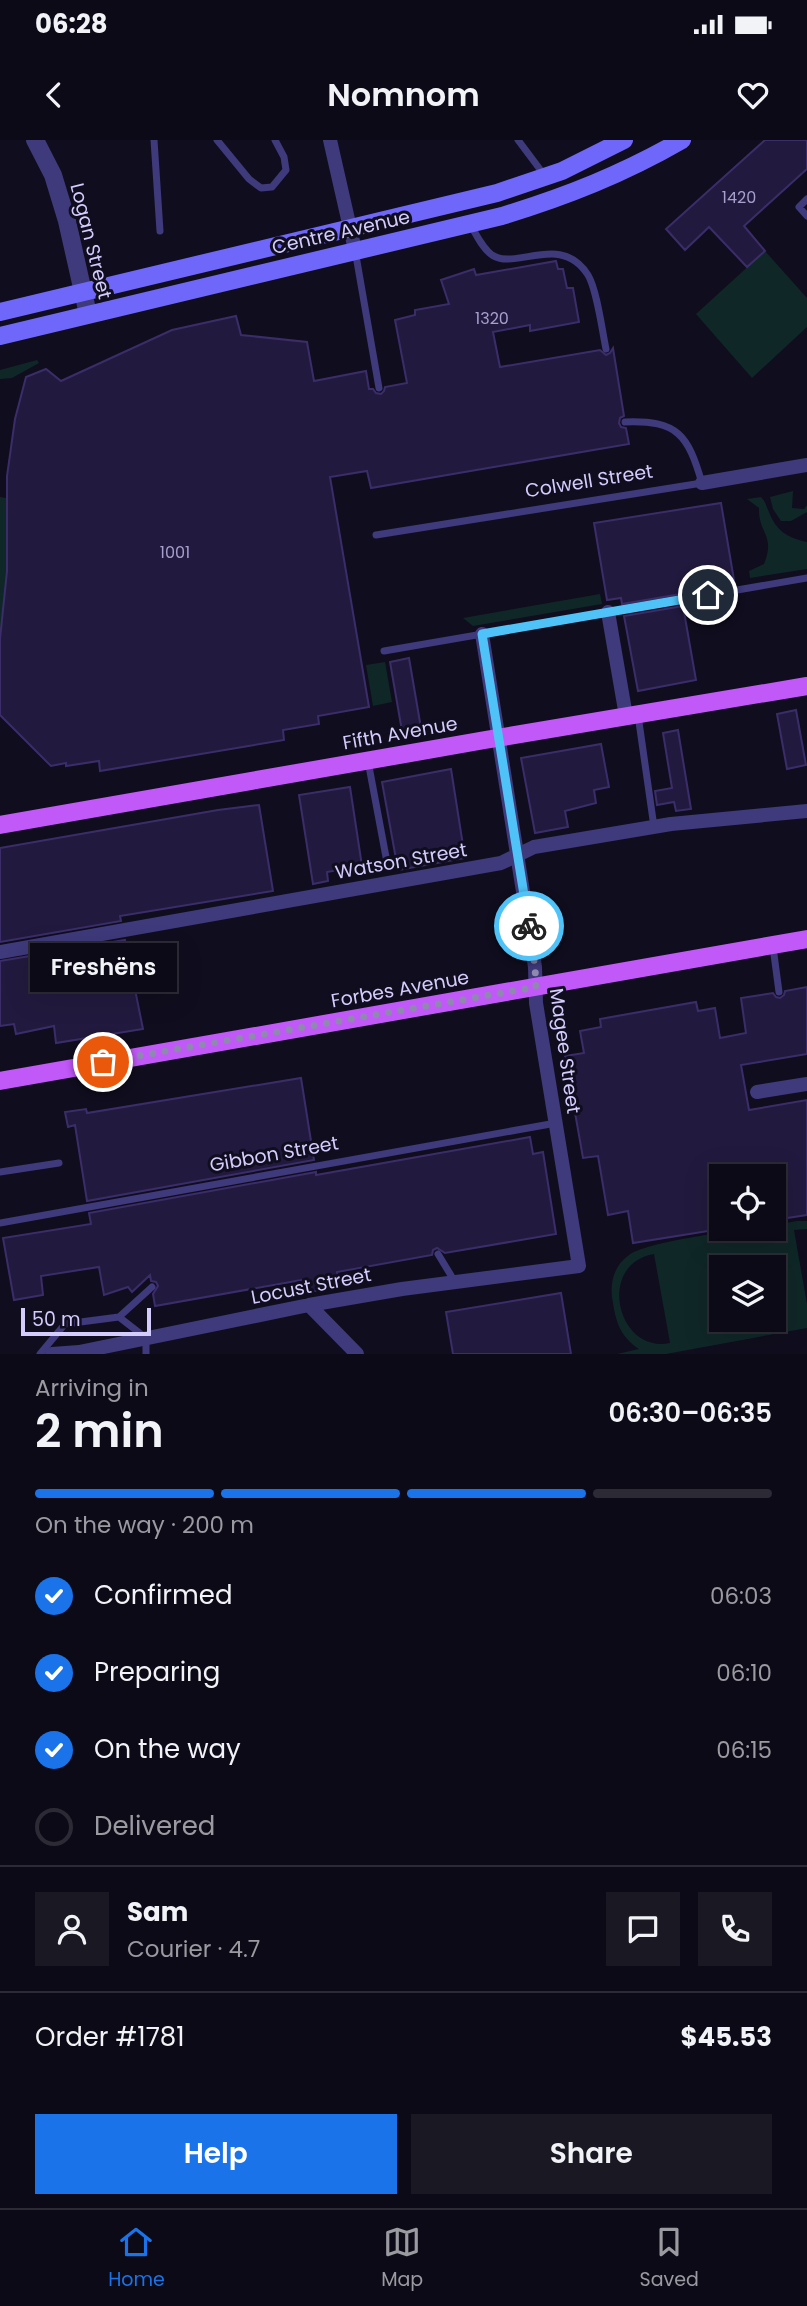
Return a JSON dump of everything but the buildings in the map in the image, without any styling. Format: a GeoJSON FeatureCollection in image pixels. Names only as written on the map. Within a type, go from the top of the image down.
{"type":"FeatureCollection","features":[{"type":"Feature","properties":{"kind":"main road","name":"Centre Avenue"},"geometry":{"type":"LineString","coordinates":[[0,312],[474,199],[546,177],[624,140]]}},
{"type":"Feature","properties":{"kind":"main road","name":"Centre Avenue"},"geometry":{"type":"LineString","coordinates":[[0,336],[533,206],[639,165],[682,140]]}},
{"type":"Feature","properties":{"kind":"main road","name":"Fifth Avenue"},"geometry":{"type":"LineString","coordinates":[[0,825],[807,686]]}},
{"type":"Feature","properties":{"kind":"main road","name":"Forbes Avenue"},"geometry":{"type":"LineString","coordinates":[[0,1081],[807,939]]}},
{"type":"Feature","properties":{"kind":"street","name":"Logan Street"},"geometry":{"type":"LineString","coordinates":[[35,140],[53,175],[67,221],[88,314]]}},
{"type":"Feature","properties":{"kind":"street"},"geometry":{"type":"LineString","coordinates":[[330,140],[355,250]]}},
{"type":"Feature","properties":{"kind":"street","name":"Colwell Street"},"geometry":{"type":"LineString","coordinates":[[702,483],[807,465]]}},
{"type":"Feature","properties":{"kind":"street"},"geometry":{"type":"LineString","coordinates":[[608,612],[632,715]]}},
{"type":"Feature","properties":{"kind":"street","name":"Magee Street"},"geometry":{"type":"LineString","coordinates":[[482,634],[535,967],[536,1003],[579,1266]]}},
{"type":"Feature","properties":{"kind":"street","name":"Watson Street"},"geometry":{"type":"LineString","coordinates":[[0,952],[501,863],[534,847],[654,827],[807,811]]}},
{"type":"Feature","properties":{"kind":"street"},"geometry":{"type":"LineString","coordinates":[[757,1092],[807,1084]]}},
{"type":"Feature","properties":{"kind":"street","name":"Locust Street"},"geometry":{"type":"LineString","coordinates":[[52,1354],[79,1352],[309,1305],[579,1266]]}},
{"type":"Feature","properties":{"kind":"street"},"geometry":{"type":"LineString","coordinates":[[309,1305],[358,1354]]}},
{"type":"Feature","properties":{"kind":"lane"},"geometry":{"type":"LineString","coordinates":[[153,140],[160,231]]}},
{"type":"Feature","properties":{"kind":"lane"},"geometry":{"type":"LineString","coordinates":[[217,140],[248,179],[261,188],[272,187],[286,170],[284,157],[275,140]]}},
{"type":"Feature","properties":{"kind":"lane"},"geometry":{"type":"LineString","coordinates":[[518,140],[546,177]]}},
{"type":"Feature","properties":{"kind":"lane"},"geometry":{"type":"LineString","coordinates":[[575,165],[586,187]]}},
{"type":"Feature","properties":{"kind":"lane"},"geometry":{"type":"LineString","coordinates":[[526,183],[533,206]]}},
{"type":"Feature","properties":{"kind":"lane"},"geometry":{"type":"LineString","coordinates":[[807,199],[799,207],[807,216]]}},
{"type":"Feature","properties":{"kind":"lane"},"geometry":{"type":"LineString","coordinates":[[470,223],[482,244],[496,257],[504,259],[552,254],[564,256],[582,267],[591,281],[606,349]]}},
{"type":"Feature","properties":{"kind":"lane"},"geometry":{"type":"LineString","coordinates":[[355,250],[379,388]]}},
{"type":"Feature","properties":{"kind":"lane"},"geometry":{"type":"LineString","coordinates":[[625,422],[658,423],[679,433],[691,448],[702,483]]}},
{"type":"Feature","properties":{"kind":"lane","name":"Colwell Street"},"geometry":{"type":"LineString","coordinates":[[376,535],[702,483]]}},
{"type":"Feature","properties":{"kind":"lane"},"geometry":{"type":"LineString","coordinates":[[384,651],[807,578]]}},
{"type":"Feature","properties":{"kind":"lane"},"geometry":{"type":"LineString","coordinates":[[632,715],[654,827]]}},
{"type":"Feature","properties":{"kind":"lane"},"geometry":{"type":"LineString","coordinates":[[367,760],[386,857]]}},
{"type":"Feature","properties":{"kind":"lane"},"geometry":{"type":"LineString","coordinates":[[772,945],[779,992]]}},
{"type":"Feature","properties":{"kind":"lane","name":"Gibbon Street"},"geometry":{"type":"LineString","coordinates":[[0,1223],[556,1123]]}},
{"type":"Feature","properties":{"kind":"lane"},"geometry":{"type":"LineString","coordinates":[[0,1172],[59,1163]]}},
{"type":"Feature","properties":{"kind":"lane"},"geometry":{"type":"LineString","coordinates":[[438,1254],[455,1282]]}},
{"type":"Feature","properties":{"kind":"lane"},"geometry":{"type":"LineString","coordinates":[[40,1354],[65,1324],[119,1317],[152,1287]]}},
{"type":"Feature","properties":{"kind":"lane"},"geometry":{"type":"LineString","coordinates":[[119,1317],[146,1338],[146,1354]]}},
{"type":"Feature","properties":{"kind":"green space"},"geometry":{"type":"Polygon","coordinates":[[[765,251],[807,298],[807,327],[752,378],[696,314],[765,251]]]}},
{"type":"Feature","properties":{"kind":"green space"},"geometry":{"type":"Polygon","coordinates":[[[37,360],[39,363],[12,378],[0,379],[0,370],[37,360]]]}},
{"type":"Feature","properties":{"kind":"green space"},"geometry":{"type":"Polygon","coordinates":[[[793,491],[792,508],[804,509],[807,505],[807,512],[791,521],[781,521],[773,509],[770,497],[793,491]]]}},
{"type":"Feature","properties":{"kind":"green space"},"geometry":{"type":"Polygon","coordinates":[[[0,497],[6,498],[7,571],[0,639],[0,497]]]}},
{"type":"Feature","properties":{"kind":"green space"},"geometry":{"type":"Polygon","coordinates":[[[761,497],[779,529],[788,536],[807,542],[807,569],[750,578],[749,571],[764,564],[767,554],[767,540],[759,517],[759,508],[747,499],[761,497]]]}},
{"type":"Feature","properties":{"kind":"green space"},"geometry":{"type":"Polygon","coordinates":[[[600,594],[602,604],[473,626],[463,618],[600,594]]]}},
{"type":"Feature","properties":{"kind":"green space"},"geometry":{"type":"Polygon","coordinates":[[[385,662],[392,702],[373,706],[366,665],[385,662]]]}},
{"type":"Feature","properties":{"kind":"green space"},"geometry":{"type":"Polygon","coordinates":[[[807,1221],[807,1229],[794,1230],[807,1304],[807,1328],[786,1332],[786,1255],[709,1255],[709,1332],[785,1332],[666,1354],[617,1354],[639,1349],[620,1329],[616,1317],[612,1283],[616,1270],[629,1255],[677,1240],[709,1235],[709,1241],[786,1241],[786,1223],[807,1221]],[[654,1254],[636,1261],[625,1274],[620,1289],[620,1306],[626,1322],[637,1335],[652,1343],[670,1343],[654,1254]]]}},
{"type":"Feature","properties":{"kind":"way so far"},"geometry":{"type":"LineString","coordinates":[[103,1062],[536,987],[529,926]]}},
{"type":"Feature","properties":{"kind":"place","name":"Freshëns"},"geometry":{"type":"Point","coordinates":[103,1062]}},
{"type":"Feature","properties":{"kind":"route"},"geometry":{"type":"LineString","coordinates":[[529,926],[482,634],[708,595]]}}]}
